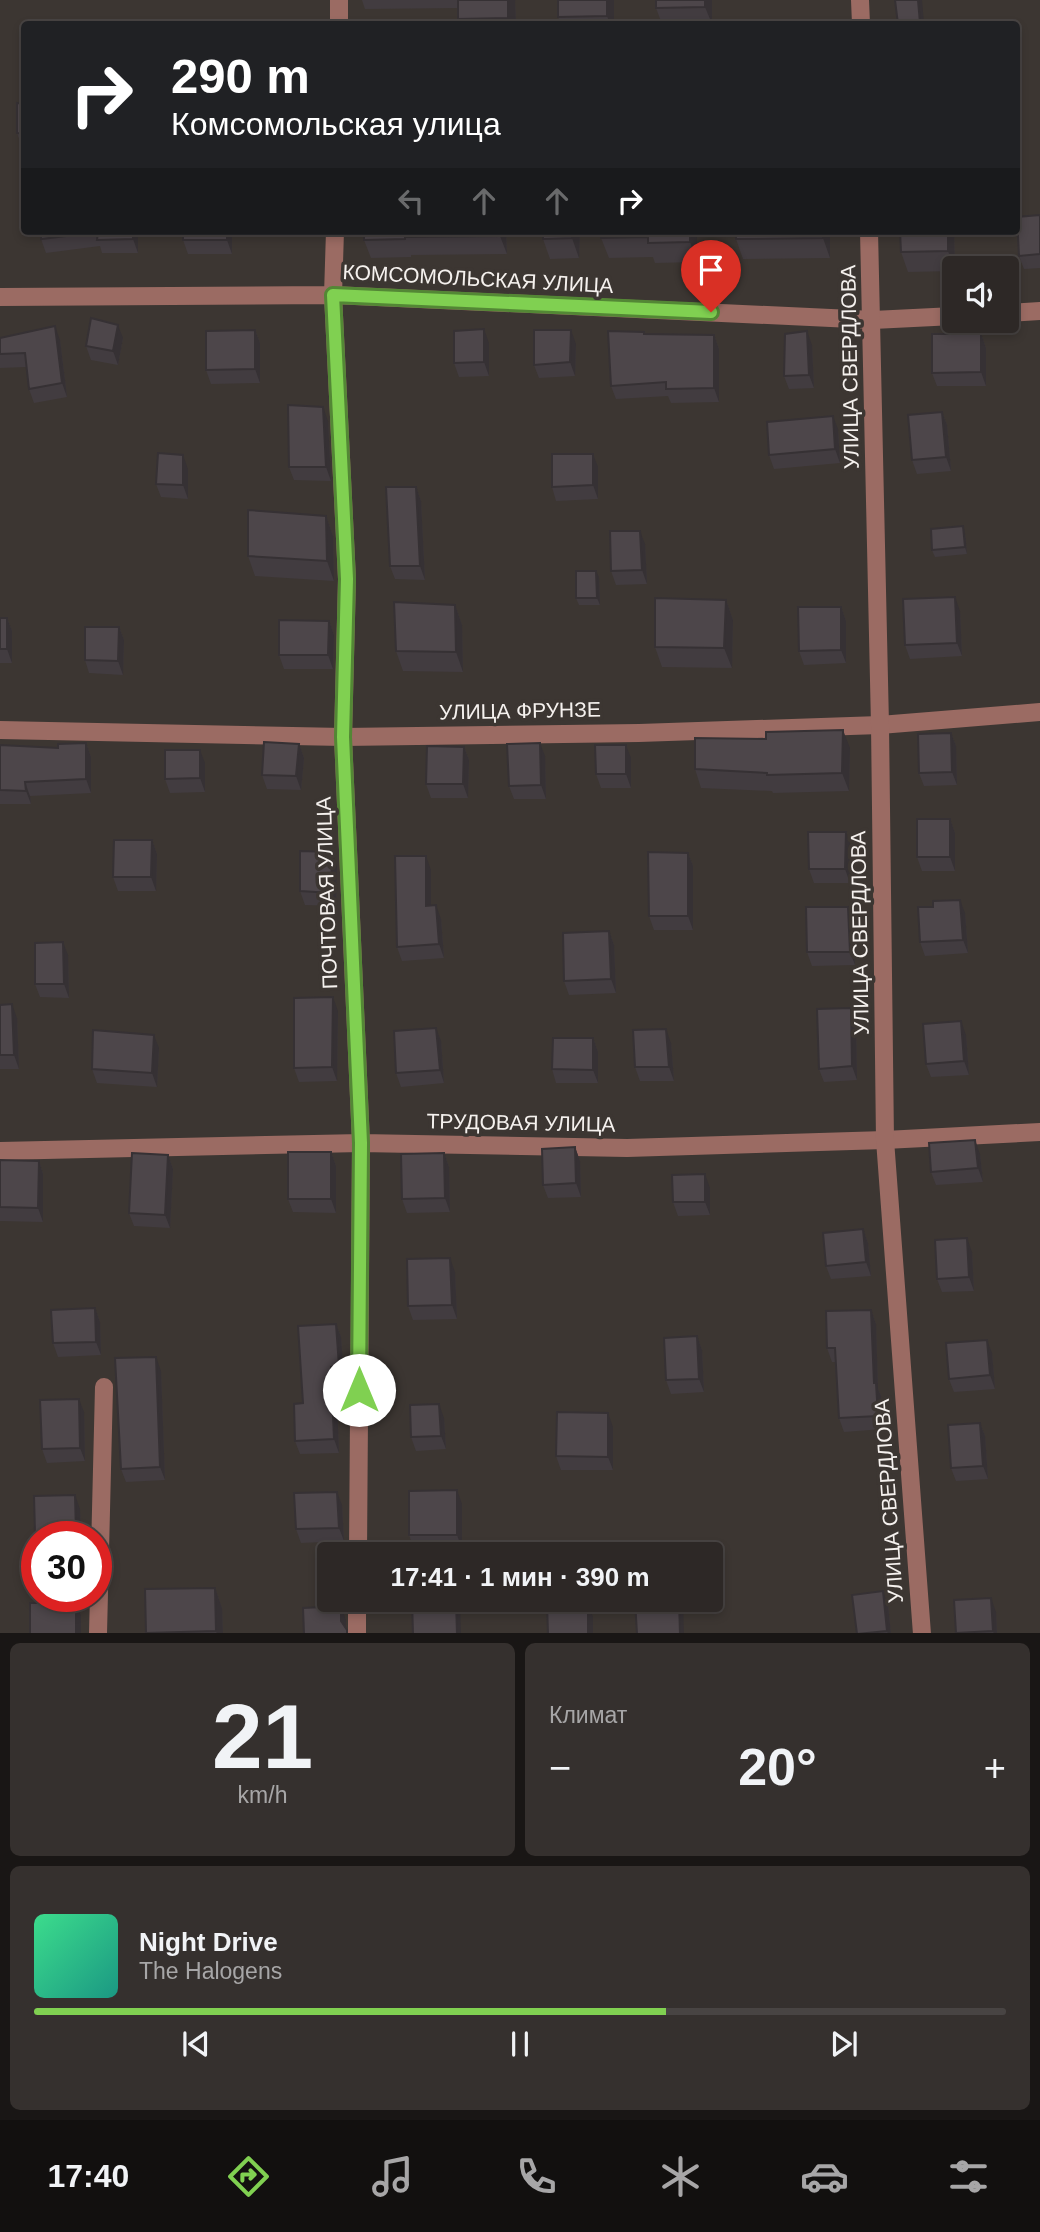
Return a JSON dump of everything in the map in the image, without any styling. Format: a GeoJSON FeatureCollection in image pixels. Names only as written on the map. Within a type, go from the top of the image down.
{"type":"FeatureCollection","features":[{"type":"Feature","properties":{"kind":"street"},"geometry":{"type":"LineString","coordinates":[[339,0],[339,21]]}},
{"type":"Feature","properties":{"kind":"street"},"geometry":{"type":"LineString","coordinates":[[860,0],[861,21]]}},
{"type":"Feature","properties":{"kind":"street","name":"ПОЧТОВАЯ УЛИЦА"},"geometry":{"type":"LineString","coordinates":[[335,235],[333,295],[347,579],[343,737],[361,1143],[358,1542]]}},
{"type":"Feature","properties":{"kind":"street","name":"УЛИЦА СВЕРДЛОВА"},"geometry":{"type":"LineString","coordinates":[[869,235],[873,320],[885,1140],[922,1633]]}},
{"type":"Feature","properties":{"kind":"street","name":"КОМСОМОЛЬСКАЯ УЛИЦА"},"geometry":{"type":"LineString","coordinates":[[0,297],[333,295],[873,320],[942,317]]}},
{"type":"Feature","properties":{"kind":"street"},"geometry":{"type":"LineString","coordinates":[[1019,312],[1040,311]]}},
{"type":"Feature","properties":{"kind":"street","name":"УЛИЦА ФРУНЗЕ"},"geometry":{"type":"LineString","coordinates":[[0,730],[343,737],[639,733],[880,725],[1040,712]]}},
{"type":"Feature","properties":{"kind":"street","name":"ТРУДОВАЯ УЛИЦА"},"geometry":{"type":"LineString","coordinates":[[0,1151],[361,1143],[627,1148],[1040,1132]]}},
{"type":"Feature","properties":{"kind":"street"},"geometry":{"type":"LineString","coordinates":[[98,1633],[104,1387]]}},
{"type":"Feature","properties":{"kind":"street"},"geometry":{"type":"LineString","coordinates":[[357,1633],[358,1612]]}},
{"type":"Feature","properties":{"kind":"building"},"geometry":{"type":"Polygon","coordinates":[[[458,0],[508,0],[508,18],[458,19],[458,0]]]}},
{"type":"Feature","properties":{"kind":"building"},"geometry":{"type":"Polygon","coordinates":[[[558,0],[607,0],[607,16],[558,17],[558,0]]]}},
{"type":"Feature","properties":{"kind":"building"},"geometry":{"type":"Polygon","coordinates":[[[656,0],[705,0],[705,7],[656,8],[656,0]]]}},
{"type":"Feature","properties":{"kind":"building"},"geometry":{"type":"Polygon","coordinates":[[[895,0],[918,0],[920,21],[898,21],[895,0]]]}},
{"type":"Feature","properties":{"kind":"building"},"geometry":{"type":"Polygon","coordinates":[[[17,103],[21,104],[21,134],[17,133],[17,103]]]}},
{"type":"Feature","properties":{"kind":"building"},"geometry":{"type":"Polygon","coordinates":[[[1040,215],[1040,254],[1019,256],[1020,217],[1040,215]]]}},
{"type":"Feature","properties":{"kind":"building"},"geometry":{"type":"Polygon","coordinates":[[[41,235],[74,235],[41,239],[41,235]]]}},
{"type":"Feature","properties":{"kind":"building"},"geometry":{"type":"Polygon","coordinates":[[[98,235],[133,235],[133,239],[97,240],[98,235]]]}},
{"type":"Feature","properties":{"kind":"building"},"geometry":{"type":"Polygon","coordinates":[[[183,235],[227,235],[227,240],[183,240],[183,235]]]}},
{"type":"Feature","properties":{"kind":"building"},"geometry":{"type":"Polygon","coordinates":[[[364,235],[500,235],[405,237],[364,240],[364,235]]]}},
{"type":"Feature","properties":{"kind":"building"},"geometry":{"type":"Polygon","coordinates":[[[543,235],[572,235],[572,238],[543,239],[543,235]]]}},
{"type":"Feature","properties":{"kind":"building"},"geometry":{"type":"Polygon","coordinates":[[[601,235],[690,235],[690,242],[648,243],[648,237],[601,238],[601,235]]]}},
{"type":"Feature","properties":{"kind":"building"},"geometry":{"type":"Polygon","coordinates":[[[736,235],[823,235],[823,238],[736,239],[736,235]]]}},
{"type":"Feature","properties":{"kind":"building"},"geometry":{"type":"Polygon","coordinates":[[[900,235],[948,235],[948,251],[901,252],[900,235]]]}},
{"type":"Feature","properties":{"kind":"building"},"geometry":{"type":"Polygon","coordinates":[[[91,318],[118,325],[113,351],[86,346],[91,318]]]}},
{"type":"Feature","properties":{"kind":"building"},"geometry":{"type":"Polygon","coordinates":[[[55,326],[62,383],[29,389],[25,353],[0,354],[0,338],[55,326]]]}},
{"type":"Feature","properties":{"kind":"building"},"geometry":{"type":"Polygon","coordinates":[[[484,329],[484,362],[454,363],[454,331],[484,329]]]}},
{"type":"Feature","properties":{"kind":"building"},"geometry":{"type":"Polygon","coordinates":[[[255,330],[255,369],[206,370],[206,331],[255,330]]]}},
{"type":"Feature","properties":{"kind":"building"},"geometry":{"type":"Polygon","coordinates":[[[534,330],[571,330],[570,362],[534,365],[534,330]]]}},
{"type":"Feature","properties":{"kind":"building"},"geometry":{"type":"Polygon","coordinates":[[[608,331],[714,335],[714,388],[666,389],[666,382],[611,386],[608,331]]]}},
{"type":"Feature","properties":{"kind":"building"},"geometry":{"type":"Polygon","coordinates":[[[807,331],[809,375],[784,376],[785,334],[807,331]]]}},
{"type":"Feature","properties":{"kind":"building"},"geometry":{"type":"Polygon","coordinates":[[[932,334],[981,334],[981,372],[932,373],[932,334]]]}},
{"type":"Feature","properties":{"kind":"building"},"geometry":{"type":"Polygon","coordinates":[[[288,405],[323,407],[326,467],[289,467],[288,405]]]}},
{"type":"Feature","properties":{"kind":"building"},"geometry":{"type":"Polygon","coordinates":[[[942,412],[946,457],[912,460],[908,415],[942,412]]]}},
{"type":"Feature","properties":{"kind":"building"},"geometry":{"type":"Polygon","coordinates":[[[833,416],[835,449],[769,455],[767,422],[833,416]]]}},
{"type":"Feature","properties":{"kind":"building"},"geometry":{"type":"Polygon","coordinates":[[[158,453],[183,455],[183,485],[156,484],[158,453]]]}},
{"type":"Feature","properties":{"kind":"building"},"geometry":{"type":"Polygon","coordinates":[[[552,454],[593,454],[593,485],[552,487],[552,454]]]}},
{"type":"Feature","properties":{"kind":"building"},"geometry":{"type":"Polygon","coordinates":[[[386,487],[416,487],[420,566],[390,566],[386,487]]]}},
{"type":"Feature","properties":{"kind":"building"},"geometry":{"type":"Polygon","coordinates":[[[248,510],[326,516],[327,561],[248,556],[248,510]]]}},
{"type":"Feature","properties":{"kind":"building"},"geometry":{"type":"Polygon","coordinates":[[[963,526],[965,547],[932,550],[931,529],[963,526]]]}},
{"type":"Feature","properties":{"kind":"building"},"geometry":{"type":"Polygon","coordinates":[[[610,531],[640,531],[642,570],[611,571],[610,531]]]}},
{"type":"Feature","properties":{"kind":"building"},"geometry":{"type":"Polygon","coordinates":[[[576,571],[596,571],[597,598],[576,598],[576,571]]]}},
{"type":"Feature","properties":{"kind":"building"},"geometry":{"type":"Polygon","coordinates":[[[955,597],[957,643],[905,645],[903,599],[955,597]]]}},
{"type":"Feature","properties":{"kind":"building"},"geometry":{"type":"Polygon","coordinates":[[[655,598],[726,600],[724,648],[655,647],[655,598]]]}},
{"type":"Feature","properties":{"kind":"building"},"geometry":{"type":"Polygon","coordinates":[[[394,602],[455,605],[456,652],[396,651],[394,602]]]}},
{"type":"Feature","properties":{"kind":"building"},"geometry":{"type":"Polygon","coordinates":[[[798,607],[841,607],[841,650],[799,651],[798,607]]]}},
{"type":"Feature","properties":{"kind":"building"},"geometry":{"type":"Polygon","coordinates":[[[0,618],[7,618],[7,649],[0,649],[0,618]]]}},
{"type":"Feature","properties":{"kind":"building"},"geometry":{"type":"Polygon","coordinates":[[[279,620],[329,621],[328,655],[279,655],[279,620]]]}},
{"type":"Feature","properties":{"kind":"building"},"geometry":{"type":"Polygon","coordinates":[[[85,627],[119,627],[118,661],[85,660],[85,627]]]}},
{"type":"Feature","properties":{"kind":"building"},"geometry":{"type":"Polygon","coordinates":[[[843,730],[842,773],[767,775],[695,769],[695,738],[766,739],[766,732],[843,730]]]}},
{"type":"Feature","properties":{"kind":"building"},"geometry":{"type":"Polygon","coordinates":[[[951,733],[952,772],[919,773],[918,734],[951,733]]]}},
{"type":"Feature","properties":{"kind":"building"},"geometry":{"type":"Polygon","coordinates":[[[264,742],[299,744],[296,776],[262,775],[264,742]]]}},
{"type":"Feature","properties":{"kind":"building"},"geometry":{"type":"Polygon","coordinates":[[[86,743],[86,779],[25,782],[26,791],[0,790],[0,745],[58,748],[58,744],[86,743]]]}},
{"type":"Feature","properties":{"kind":"building"},"geometry":{"type":"Polygon","coordinates":[[[540,743],[541,785],[509,786],[507,744],[540,743]]]}},
{"type":"Feature","properties":{"kind":"building"},"geometry":{"type":"Polygon","coordinates":[[[595,745],[626,745],[626,774],[596,774],[595,745]]]}},
{"type":"Feature","properties":{"kind":"building"},"geometry":{"type":"Polygon","coordinates":[[[427,746],[464,747],[463,784],[426,784],[427,746]]]}},
{"type":"Feature","properties":{"kind":"building"},"geometry":{"type":"Polygon","coordinates":[[[165,750],[200,750],[200,778],[165,779],[165,750]]]}},
{"type":"Feature","properties":{"kind":"building"},"geometry":{"type":"Polygon","coordinates":[[[917,819],[950,819],[950,857],[917,857],[917,819]]]}},
{"type":"Feature","properties":{"kind":"building"},"geometry":{"type":"Polygon","coordinates":[[[808,832],[846,832],[845,869],[809,869],[808,832]]]}},
{"type":"Feature","properties":{"kind":"building"},"geometry":{"type":"Polygon","coordinates":[[[114,840],[152,840],[151,877],[113,877],[114,840]]]}},
{"type":"Feature","properties":{"kind":"building"},"geometry":{"type":"Polygon","coordinates":[[[300,851],[332,852],[331,893],[300,891],[300,851]]]}},
{"type":"Feature","properties":{"kind":"building"},"geometry":{"type":"Polygon","coordinates":[[[648,852],[688,853],[688,916],[649,916],[648,852]]]}},
{"type":"Feature","properties":{"kind":"building"},"geometry":{"type":"Polygon","coordinates":[[[395,856],[426,856],[426,906],[436,905],[439,944],[397,947],[395,856]]]}},
{"type":"Feature","properties":{"kind":"building"},"geometry":{"type":"Polygon","coordinates":[[[960,900],[963,940],[920,942],[918,907],[933,907],[933,901],[960,900]]]}},
{"type":"Feature","properties":{"kind":"building"},"geometry":{"type":"Polygon","coordinates":[[[806,907],[848,907],[850,952],[807,952],[806,907]]]}},
{"type":"Feature","properties":{"kind":"building"},"geometry":{"type":"Polygon","coordinates":[[[609,931],[611,979],[564,981],[563,933],[609,931]]]}},
{"type":"Feature","properties":{"kind":"building"},"geometry":{"type":"Polygon","coordinates":[[[63,942],[64,984],[35,984],[35,943],[63,942]]]}},
{"type":"Feature","properties":{"kind":"building"},"geometry":{"type":"Polygon","coordinates":[[[333,997],[332,1067],[294,1068],[294,998],[333,997]]]}},
{"type":"Feature","properties":{"kind":"building"},"geometry":{"type":"Polygon","coordinates":[[[12,1004],[14,1055],[0,1055],[0,1005],[12,1004]]]}},
{"type":"Feature","properties":{"kind":"building"},"geometry":{"type":"Polygon","coordinates":[[[851,1008],[852,1066],[819,1069],[817,1009],[851,1008]]]}},
{"type":"Feature","properties":{"kind":"building"},"geometry":{"type":"Polygon","coordinates":[[[961,1021],[964,1061],[926,1064],[923,1024],[961,1021]]]}},
{"type":"Feature","properties":{"kind":"building"},"geometry":{"type":"Polygon","coordinates":[[[436,1028],[440,1070],[396,1073],[394,1031],[436,1028]]]}},
{"type":"Feature","properties":{"kind":"building"},"geometry":{"type":"Polygon","coordinates":[[[666,1029],[669,1067],[635,1067],[633,1030],[666,1029]]]}},
{"type":"Feature","properties":{"kind":"building"},"geometry":{"type":"Polygon","coordinates":[[[93,1030],[154,1035],[152,1073],[92,1069],[93,1030]]]}},
{"type":"Feature","properties":{"kind":"building"},"geometry":{"type":"Polygon","coordinates":[[[553,1038],[593,1038],[593,1070],[552,1069],[553,1038]]]}},
{"type":"Feature","properties":{"kind":"building"},"geometry":{"type":"Polygon","coordinates":[[[975,1140],[978,1168],[931,1172],[929,1143],[975,1140]]]}},
{"type":"Feature","properties":{"kind":"building"},"geometry":{"type":"Polygon","coordinates":[[[575,1147],[576,1183],[543,1185],[542,1149],[575,1147]]]}},
{"type":"Feature","properties":{"kind":"building"},"geometry":{"type":"Polygon","coordinates":[[[288,1152],[331,1152],[331,1199],[288,1199],[288,1152]]]}},
{"type":"Feature","properties":{"kind":"building"},"geometry":{"type":"Polygon","coordinates":[[[132,1153],[168,1155],[165,1215],[129,1213],[132,1153]]]}},
{"type":"Feature","properties":{"kind":"building"},"geometry":{"type":"Polygon","coordinates":[[[444,1153],[445,1198],[402,1199],[401,1154],[444,1153]]]}},
{"type":"Feature","properties":{"kind":"building"},"geometry":{"type":"Polygon","coordinates":[[[0,1160],[39,1161],[38,1208],[0,1207],[0,1160]]]}},
{"type":"Feature","properties":{"kind":"building"},"geometry":{"type":"Polygon","coordinates":[[[705,1174],[705,1202],[673,1202],[672,1175],[705,1174]]]}},
{"type":"Feature","properties":{"kind":"building"},"geometry":{"type":"Polygon","coordinates":[[[863,1229],[866,1262],[826,1266],[823,1233],[863,1229]]]}},
{"type":"Feature","properties":{"kind":"building"},"geometry":{"type":"Polygon","coordinates":[[[967,1238],[969,1277],[937,1279],[935,1240],[967,1238]]]}},
{"type":"Feature","properties":{"kind":"building"},"geometry":{"type":"Polygon","coordinates":[[[450,1258],[452,1305],[408,1306],[407,1259],[450,1258]]]}},
{"type":"Feature","properties":{"kind":"building"},"geometry":{"type":"Polygon","coordinates":[[[95,1308],[96,1342],[53,1343],[51,1310],[95,1308]]]}},
{"type":"Feature","properties":{"kind":"building"},"geometry":{"type":"Polygon","coordinates":[[[871,1310],[878,1416],[839,1418],[835,1348],[827,1348],[826,1311],[871,1310]]]}},
{"type":"Feature","properties":{"kind":"building"},"geometry":{"type":"Polygon","coordinates":[[[336,1324],[339,1366],[331,1367],[334,1439],[295,1441],[294,1404],[303,1403],[298,1326],[336,1324]]]}},
{"type":"Feature","properties":{"kind":"building"},"geometry":{"type":"Polygon","coordinates":[[[697,1336],[699,1379],[666,1380],[664,1338],[697,1336]]]}},
{"type":"Feature","properties":{"kind":"building"},"geometry":{"type":"Polygon","coordinates":[[[987,1340],[990,1375],[949,1379],[946,1343],[987,1340]]]}},
{"type":"Feature","properties":{"kind":"building"},"geometry":{"type":"Polygon","coordinates":[[[156,1357],[160,1467],[121,1469],[115,1358],[156,1357]]]}},
{"type":"Feature","properties":{"kind":"building"},"geometry":{"type":"Polygon","coordinates":[[[79,1399],[80,1448],[42,1449],[40,1400],[79,1399]]]}},
{"type":"Feature","properties":{"kind":"building"},"geometry":{"type":"Polygon","coordinates":[[[439,1404],[441,1436],[411,1437],[410,1405],[439,1404]]]}},
{"type":"Feature","properties":{"kind":"building"},"geometry":{"type":"Polygon","coordinates":[[[557,1412],[608,1413],[608,1457],[556,1456],[557,1412]]]}},
{"type":"Feature","properties":{"kind":"building"},"geometry":{"type":"Polygon","coordinates":[[[980,1423],[983,1466],[951,1468],[948,1425],[980,1423]]]}},
{"type":"Feature","properties":{"kind":"building"},"geometry":{"type":"Polygon","coordinates":[[[457,1490],[457,1535],[409,1535],[409,1491],[457,1490]]]}},
{"type":"Feature","properties":{"kind":"building"},"geometry":{"type":"Polygon","coordinates":[[[337,1492],[339,1528],[296,1529],[294,1493],[337,1492]]]}},
{"type":"Feature","properties":{"kind":"building"},"geometry":{"type":"Polygon","coordinates":[[[75,1495],[76,1521],[35,1521],[34,1496],[75,1495]]]}},
{"type":"Feature","properties":{"kind":"building"},"geometry":{"type":"Polygon","coordinates":[[[215,1588],[216,1631],[146,1633],[145,1589],[215,1588]]]}},
{"type":"Feature","properties":{"kind":"building"},"geometry":{"type":"Polygon","coordinates":[[[883,1591],[887,1631],[857,1633],[852,1595],[883,1591]]]}},
{"type":"Feature","properties":{"kind":"building"},"geometry":{"type":"Polygon","coordinates":[[[991,1598],[993,1631],[956,1633],[954,1600],[991,1598]]]}},
{"type":"Feature","properties":{"kind":"building"},"geometry":{"type":"Polygon","coordinates":[[[317,1607],[317,1612],[341,1612],[341,1621],[347,1630],[347,1633],[304,1633],[303,1608],[317,1607]]]}},
{"type":"Feature","properties":{"kind":"building"},"geometry":{"type":"Polygon","coordinates":[[[30,1612],[76,1612],[76,1633],[30,1633],[30,1612]]]}},
{"type":"Feature","properties":{"kind":"building"},"geometry":{"type":"Polygon","coordinates":[[[412,1612],[456,1612],[457,1633],[413,1633],[412,1612]]]}},
{"type":"Feature","properties":{"kind":"building"},"geometry":{"type":"Polygon","coordinates":[[[547,1612],[588,1612],[588,1633],[548,1633],[547,1612]]]}},
{"type":"Feature","properties":{"kind":"building"},"geometry":{"type":"Polygon","coordinates":[[[636,1612],[679,1612],[680,1633],[637,1633],[636,1612]]]}},
{"type":"Feature","properties":{"kind":"route"},"geometry":{"type":"LineString","coordinates":[[359,1390],[361,1143],[343,737],[347,579],[333,295],[711,312]]}}]}
